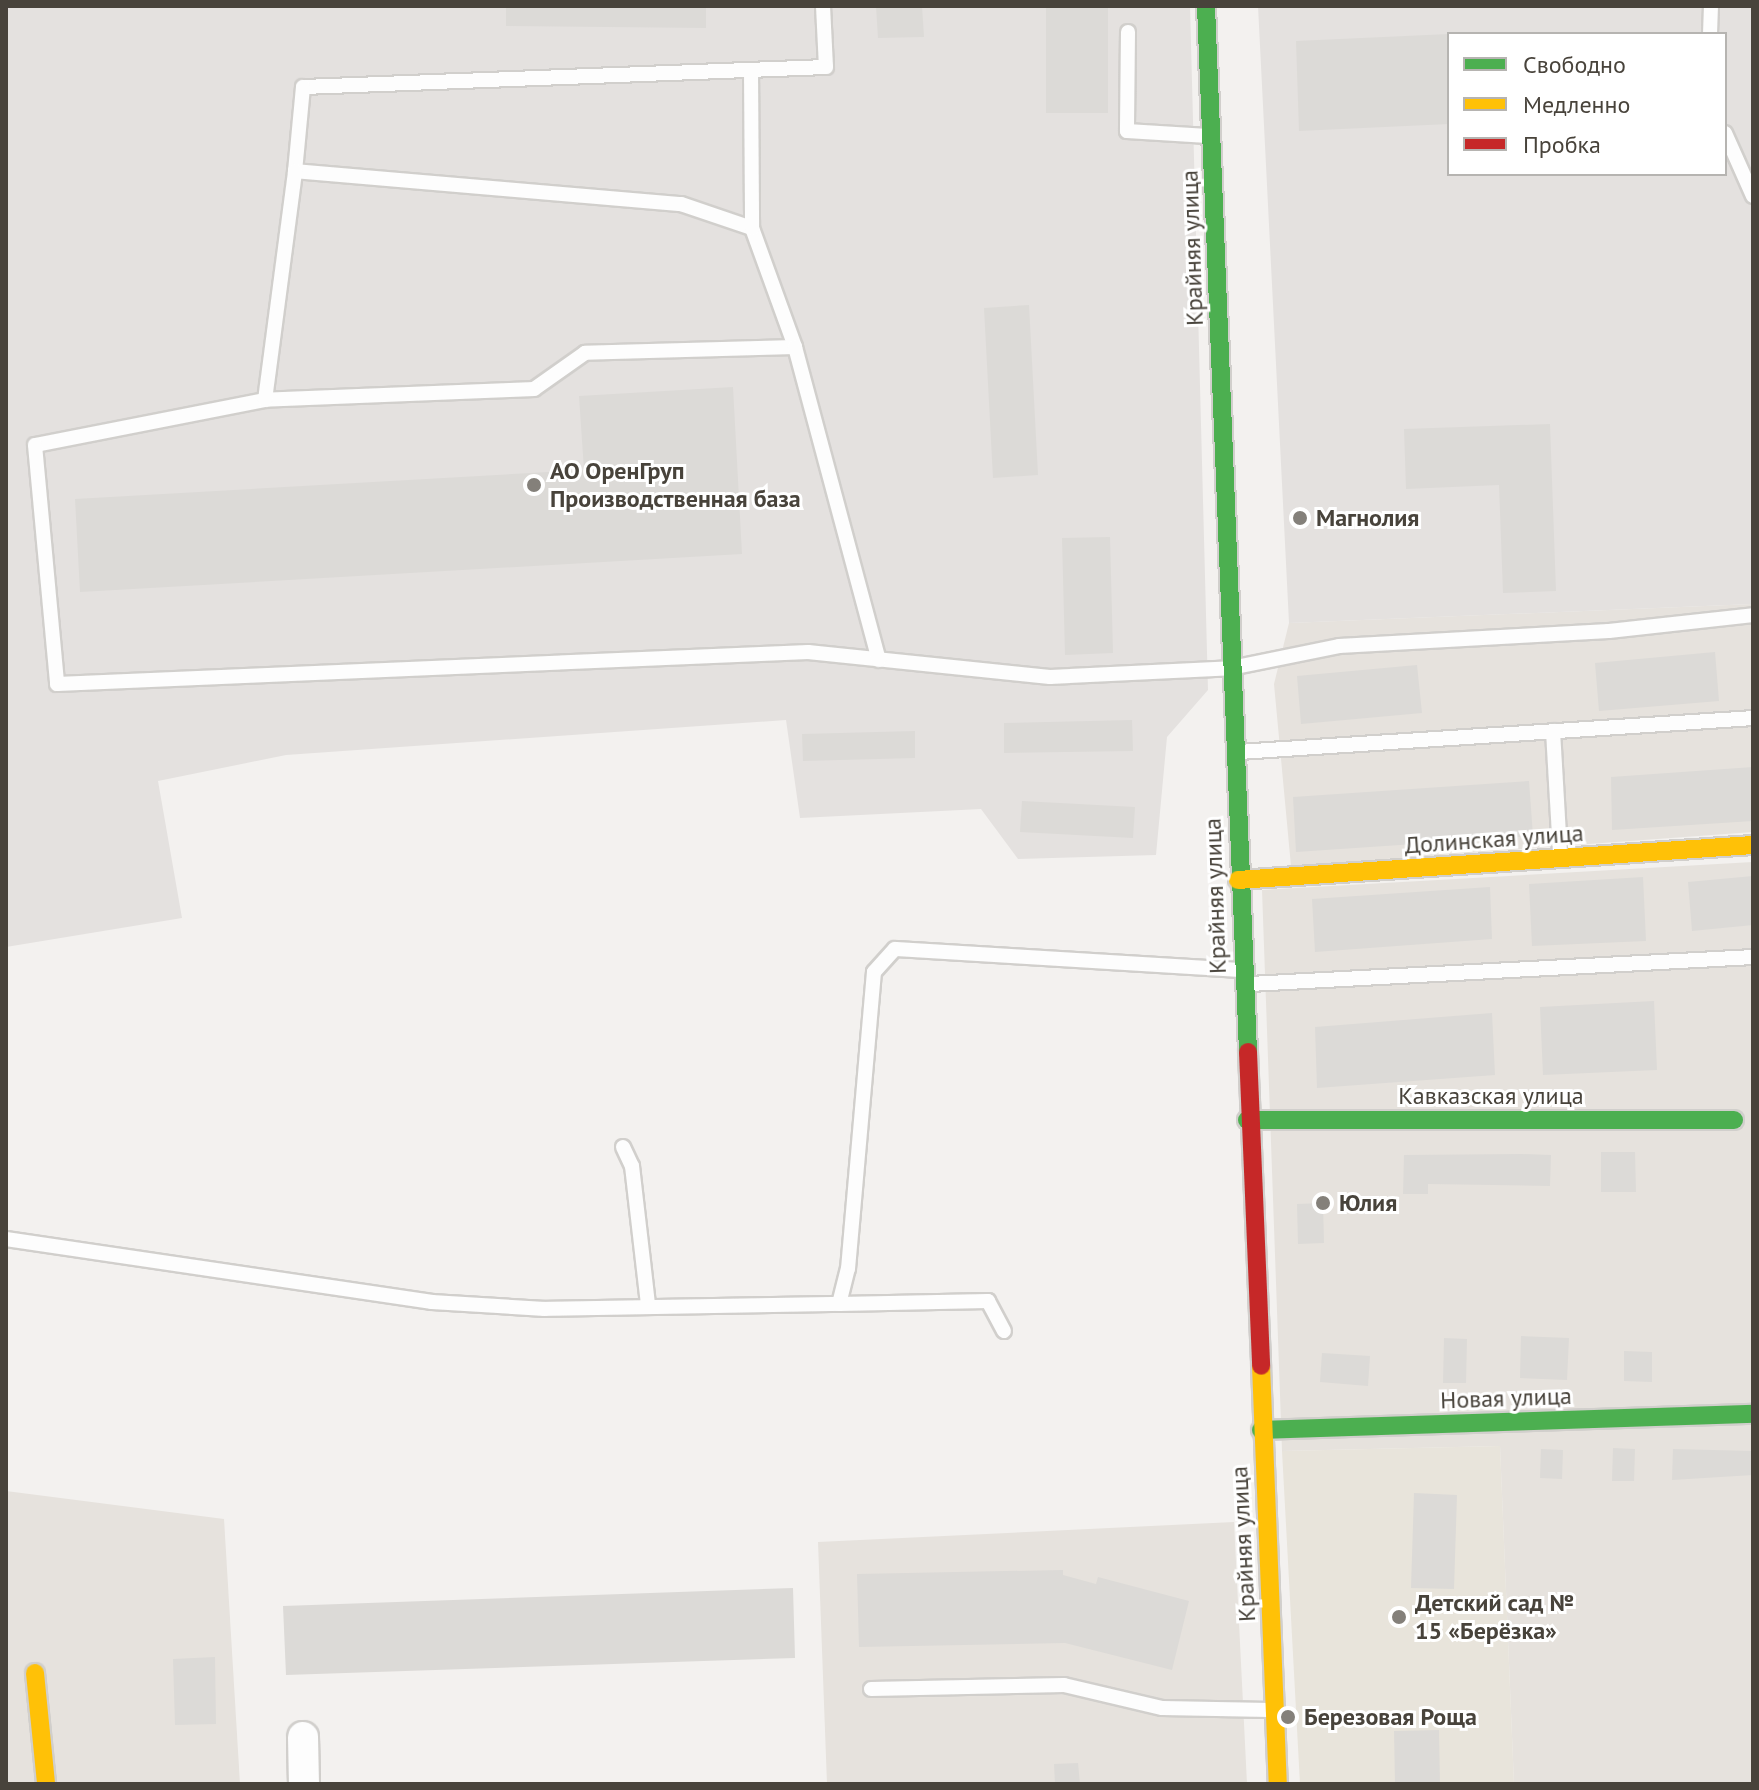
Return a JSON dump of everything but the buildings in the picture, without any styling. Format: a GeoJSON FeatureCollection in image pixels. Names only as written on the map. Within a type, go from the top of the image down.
{"type":"FeatureCollection","features":[{"type":"Feature","properties":{"kind":"street","name":"Крайняя улица"},"geometry":{"type":"LineString","coordinates":[[1206,6],[1247,1120],[1278,1784]]}},
{"type":"Feature","properties":{"kind":"street","name":"Долинская улица"},"geometry":{"type":"LineString","coordinates":[[1238,880],[1753,845]]}},
{"type":"Feature","properties":{"kind":"street","name":"Кавказская улица"},"geometry":{"type":"LineString","coordinates":[[1247,1120],[1734,1120]]}},
{"type":"Feature","properties":{"kind":"street","name":"Новая улица"},"geometry":{"type":"LineString","coordinates":[[1261,1430],[1753,1414]]}},
{"type":"Feature","properties":{"kind":"street"},"geometry":{"type":"LineString","coordinates":[[35,1673],[46,1784]]}},
{"type":"Feature","properties":{"kind":"street"},"geometry":{"type":"LineString","coordinates":[[303,1737],[304,1784]]}},
{"type":"Feature","properties":{"kind":"lane"},"geometry":{"type":"LineString","coordinates":[[265,400],[303,87],[826,67],[823,6]]}},
{"type":"Feature","properties":{"kind":"lane"},"geometry":{"type":"LineString","coordinates":[[1710,32],[1711,6]]}},
{"type":"Feature","properties":{"kind":"lane"},"geometry":{"type":"LineString","coordinates":[[1128,32],[1127,131],[1212,136]]}},
{"type":"Feature","properties":{"kind":"lane"},"geometry":{"type":"LineString","coordinates":[[751,70],[752,228],[795,347],[879,660]]}},
{"type":"Feature","properties":{"kind":"lane"},"geometry":{"type":"LineString","coordinates":[[1727,138],[1753,196]]}},
{"type":"Feature","properties":{"kind":"lane"},"geometry":{"type":"LineString","coordinates":[[295,171],[681,204],[752,228]]}},
{"type":"Feature","properties":{"kind":"lane"},"geometry":{"type":"LineString","coordinates":[[795,347],[585,353],[534,389],[265,400],[35,445],[57,684],[808,652],[1050,677],[1231,668],[1339,646],[1609,631],[1753,615]]}},
{"type":"Feature","properties":{"kind":"lane"},"geometry":{"type":"LineString","coordinates":[[1234,752],[1753,718]]}},
{"type":"Feature","properties":{"kind":"lane"},"geometry":{"type":"LineString","coordinates":[[1553,731],[1560,858]]}},
{"type":"Feature","properties":{"kind":"lane"},"geometry":{"type":"LineString","coordinates":[[839,1304],[848,1269],[874,972],[895,949],[1242,977],[1753,957]]}},
{"type":"Feature","properties":{"kind":"lane"},"geometry":{"type":"LineString","coordinates":[[623,1147],[632,1166],[648,1305]]}},
{"type":"Feature","properties":{"kind":"lane"},"geometry":{"type":"LineString","coordinates":[[6,1239],[432,1302],[545,1309],[988,1301],[1004,1331]]}},
{"type":"Feature","properties":{"kind":"lane"},"geometry":{"type":"LineString","coordinates":[[871,1689],[1064,1685],[1162,1708],[1274,1710]]}},
{"type":"Feature","properties":{"kind":"shaded area"},"geometry":{"type":"Polygon","coordinates":[[[6,6],[1190,6],[1208,690],[1167,737],[1156,855],[1018,859],[981,809],[800,818],[786,720],[286,755],[158,781],[182,918],[6,947],[6,6]]]}},
{"type":"Feature","properties":{"kind":"shaded area"},"geometry":{"type":"Polygon","coordinates":[[[1258,6],[1753,6],[1753,604],[1289,623],[1258,6]]]}},
{"type":"Feature","properties":{"kind":"shaded area"},"geometry":{"type":"Polygon","coordinates":[[[1753,604],[1753,832],[1291,866],[1274,684],[1289,623],[1753,604]]]}},
{"type":"Feature","properties":{"kind":"shaded area"},"geometry":{"type":"Polygon","coordinates":[[[1753,862],[1753,1784],[1514,1784],[1500,1446],[1282,1451],[1262,890],[1753,862]]]}},
{"type":"Feature","properties":{"kind":"shaded area","name":"Детский сад № 15 «Берёзка»"},"geometry":{"type":"Polygon","coordinates":[[[1500,1446],[1514,1784],[1300,1784],[1282,1451],[1500,1446]]]}},
{"type":"Feature","properties":{"kind":"shaded area"},"geometry":{"type":"Polygon","coordinates":[[[6,1491],[224,1519],[240,1784],[6,1784],[6,1491]]]}},
{"type":"Feature","properties":{"kind":"shaded area"},"geometry":{"type":"Polygon","coordinates":[[[1234,1522],[1247,1784],[827,1784],[818,1542],[1234,1522]]]}},
{"type":"Feature","properties":{"kind":"traffic: fast"},"geometry":{"type":"LineString","coordinates":[[1206,6],[1248,1052]]}},
{"type":"Feature","properties":{"kind":"traffic: fast"},"geometry":{"type":"LineString","coordinates":[[1247,1120],[1734,1120]]}},
{"type":"Feature","properties":{"kind":"traffic: fast"},"geometry":{"type":"LineString","coordinates":[[1261,1430],[1753,1414]]}},
{"type":"Feature","properties":{"kind":"traffic: slow"},"geometry":{"type":"LineString","coordinates":[[1238,880],[1753,845]]}},
{"type":"Feature","properties":{"kind":"traffic: slow"},"geometry":{"type":"LineString","coordinates":[[1261,1366],[1278,1784]]}},
{"type":"Feature","properties":{"kind":"traffic: slow"},"geometry":{"type":"LineString","coordinates":[[35,1673],[46,1784]]}},
{"type":"Feature","properties":{"kind":"traffic: jam"},"geometry":{"type":"LineString","coordinates":[[1248,1052],[1261,1366]]}},
{"type":"Feature","properties":{"kind":"place","name":"АО ОренГруп Производственная база"},"geometry":{"type":"Point","coordinates":[534,485]}},
{"type":"Feature","properties":{"kind":"place","name":"Магнолия"},"geometry":{"type":"Point","coordinates":[1300,518]}},
{"type":"Feature","properties":{"kind":"place","name":"Юлия"},"geometry":{"type":"Point","coordinates":[1323,1203]}},
{"type":"Feature","properties":{"kind":"place","name":"Детский сад № 15 «Берёзка»"},"geometry":{"type":"Point","coordinates":[1399,1617]}},
{"type":"Feature","properties":{"kind":"place","name":"Березовая Роща"},"geometry":{"type":"Point","coordinates":[1288,1717]}}]}
